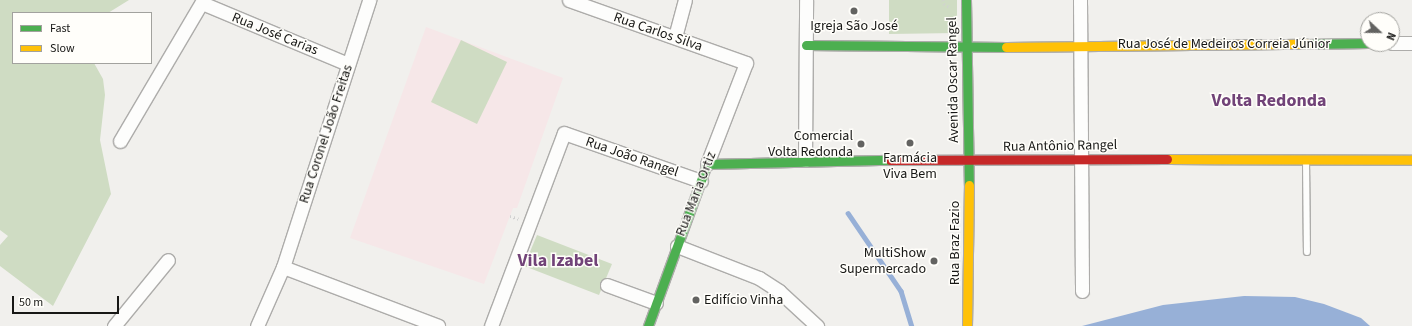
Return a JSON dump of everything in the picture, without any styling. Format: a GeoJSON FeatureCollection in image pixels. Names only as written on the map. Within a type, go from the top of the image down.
{"type":"FeatureCollection","features":[{"type":"Feature","properties":{"kind":"main road","name":"Avenida Oscar Rangel"},"geometry":{"type":"LineString","coordinates":[[966,0],[968,47],[968,160]]}},
{"type":"Feature","properties":{"kind":"main road","name":"Rua José de Medeiros Correia Júnior"},"geometry":{"type":"LineString","coordinates":[[806,45],[968,47],[1360,43]]}},
{"type":"Feature","properties":{"kind":"main road","name":"Rua Antônio Rangel"},"geometry":{"type":"LineString","coordinates":[[707,164],[805,160],[1306,158],[1412,160]]}},
{"type":"Feature","properties":{"kind":"main road","name":"Rua Braz Fazio"},"geometry":{"type":"LineString","coordinates":[[967,326],[970,288],[968,160]]}},
{"type":"Feature","properties":{"kind":"main road","name":"Rua Maria Ortiz"},"geometry":{"type":"LineString","coordinates":[[648,326],[707,164]]}},
{"type":"Feature","properties":{"kind":"street","name":"Rua Coronel João Freitas"},"geometry":{"type":"LineString","coordinates":[[257,326],[283,267],[369,0]]}},
{"type":"Feature","properties":{"kind":"street","name":"Rua Carlos Silva"},"geometry":{"type":"LineString","coordinates":[[570,0],[746,63]]}},
{"type":"Feature","properties":{"kind":"street"},"geometry":{"type":"LineString","coordinates":[[675,37],[686,0]]}},
{"type":"Feature","properties":{"kind":"street"},"geometry":{"type":"LineString","coordinates":[[805,160],[806,0]]}},
{"type":"Feature","properties":{"kind":"street"},"geometry":{"type":"LineString","coordinates":[[1080,0],[1079,45],[1082,291]]}},
{"type":"Feature","properties":{"kind":"street","name":"Rua José Carias"},"geometry":{"type":"LineString","coordinates":[[202,2],[348,64]]}},
{"type":"Feature","properties":{"kind":"street"},"geometry":{"type":"LineString","coordinates":[[120,141],[202,2]]}},
{"type":"Feature","properties":{"kind":"street"},"geometry":{"type":"LineString","coordinates":[[1400,43],[1412,43]]}},
{"type":"Feature","properties":{"kind":"street","name":"Rua Maria Ortiz"},"geometry":{"type":"LineString","coordinates":[[707,164],[746,63]]}},
{"type":"Feature","properties":{"kind":"street","name":"Rua João Rangel"},"geometry":{"type":"LineString","coordinates":[[492,326],[564,133],[701,182]]}},
{"type":"Feature","properties":{"kind":"street"},"geometry":{"type":"LineString","coordinates":[[676,246],[759,278],[779,291],[817,326]]}},
{"type":"Feature","properties":{"kind":"street"},"geometry":{"type":"LineString","coordinates":[[114,326],[168,260]]}},
{"type":"Feature","properties":{"kind":"street"},"geometry":{"type":"LineString","coordinates":[[283,267],[438,326]]}},
{"type":"Feature","properties":{"kind":"street"},"geometry":{"type":"LineString","coordinates":[[607,285],[656,303]]}},
{"type":"Feature","properties":{"kind":"lane"},"geometry":{"type":"LineString","coordinates":[[1306,158],[1307,252]]}},
{"type":"Feature","properties":{"kind":"shaded area"},"geometry":{"type":"Polygon","coordinates":[[[426,27],[563,78],[517,208],[513,208],[484,284],[350,238],[426,27]]]}},
{"type":"Feature","properties":{"kind":"green space"},"geometry":{"type":"Polygon","coordinates":[[[0,0],[129,0],[110,12],[12,12],[12,64],[95,64],[103,79],[105,95],[100,140],[111,194],[53,306],[0,266],[0,245],[8,236],[0,230],[0,0]]]}},
{"type":"Feature","properties":{"kind":"green space"},"geometry":{"type":"Polygon","coordinates":[[[889,0],[957,0],[957,33],[889,34],[889,0]]]}},
{"type":"Feature","properties":{"kind":"green space"},"geometry":{"type":"Polygon","coordinates":[[[461,40],[507,62],[477,124],[431,102],[461,40]]]}},
{"type":"Feature","properties":{"kind":"green space"},"geometry":{"type":"Polygon","coordinates":[[[537,235],[612,264],[599,295],[524,266],[537,235]]]}},
{"type":"Feature","properties":{"kind":"water"},"geometry":{"type":"Polygon","coordinates":[[[1244,296],[1295,297],[1324,304],[1361,318],[1370,326],[1082,326],[1163,305],[1244,296]]]}},
{"type":"Feature","properties":{"kind":"waterway"},"geometry":{"type":"LineString","coordinates":[[848,213],[901,291],[912,326]]}},
{"type":"Feature","properties":{"kind":"traffic: fast"},"geometry":{"type":"LineString","coordinates":[[966,0],[969,185]]}},
{"type":"Feature","properties":{"kind":"traffic: fast"},"geometry":{"type":"LineString","coordinates":[[1307,44],[1360,43]]}},
{"type":"Feature","properties":{"kind":"traffic: fast"},"geometry":{"type":"LineString","coordinates":[[806,45],[1006,47]]}},
{"type":"Feature","properties":{"kind":"traffic: fast"},"geometry":{"type":"LineString","coordinates":[[648,326],[707,164],[890,160]]}},
{"type":"Feature","properties":{"kind":"traffic: slow"},"geometry":{"type":"LineString","coordinates":[[1006,47],[1307,44]]}},
{"type":"Feature","properties":{"kind":"traffic: slow"},"geometry":{"type":"LineString","coordinates":[[1167,159],[1412,160]]}},
{"type":"Feature","properties":{"kind":"traffic: slow"},"geometry":{"type":"LineString","coordinates":[[967,326],[969,185]]}},
{"type":"Feature","properties":{"kind":"traffic: jam"},"geometry":{"type":"LineString","coordinates":[[890,160],[1167,159]]}},
{"type":"Feature","properties":{"kind":"place","name":"Igreja São José"},"geometry":{"type":"Point","coordinates":[854,11]}},
{"type":"Feature","properties":{"kind":"place","name":"Farmácia Viva Bem"},"geometry":{"type":"Point","coordinates":[910,143]}},
{"type":"Feature","properties":{"kind":"place","name":"Comercial Volta Redonda"},"geometry":{"type":"Point","coordinates":[861,144]}},
{"type":"Feature","properties":{"kind":"place","name":"MultiShow Supermercado"},"geometry":{"type":"Point","coordinates":[934,261]}},
{"type":"Feature","properties":{"kind":"place","name":"Edifício Vinha"},"geometry":{"type":"Point","coordinates":[696,300]}},
{"type":"Feature","properties":{"kind":"district","name":"Volta Redonda"},"geometry":{"type":"Point","coordinates":[1269,101]}},
{"type":"Feature","properties":{"kind":"district","name":"Vila Izabel"},"geometry":{"type":"Point","coordinates":[558,261]}}]}
